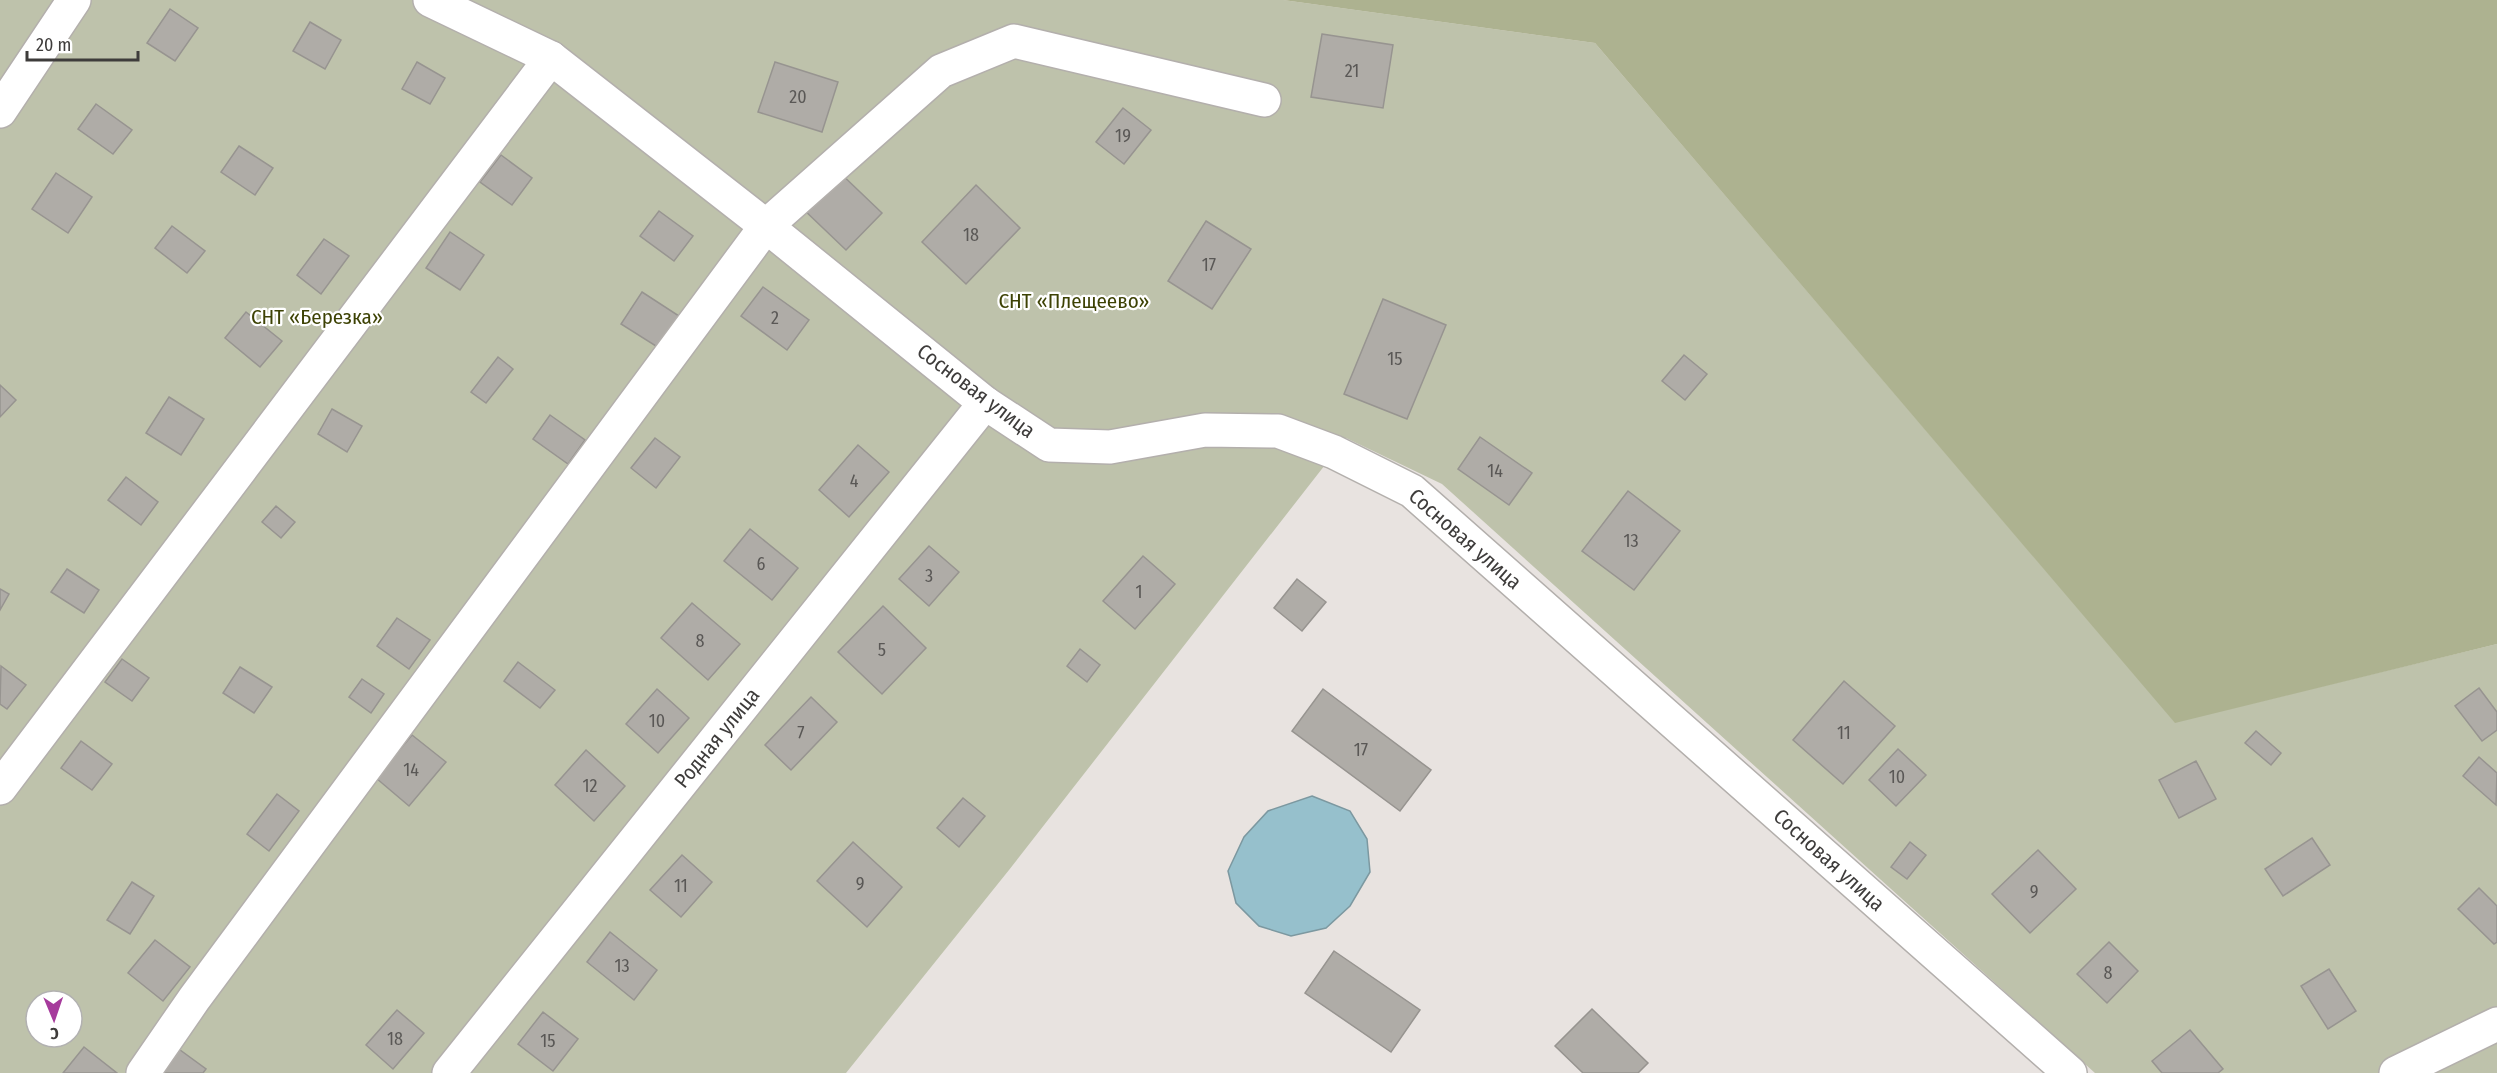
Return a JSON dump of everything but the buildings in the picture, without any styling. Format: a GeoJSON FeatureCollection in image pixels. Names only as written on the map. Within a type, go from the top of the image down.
{"type":"FeatureCollection","features":[{"type":"Feature","properties":{"kind":"street"},"geometry":{"type":"LineString","coordinates":[[0,111],[74,0]]}},
{"type":"Feature","properties":{"kind":"street","name":"Сосновая улица"},"geometry":{"type":"LineString","coordinates":[[430,0],[551,58],[766,226],[985,403],[1049,445],[1110,447],[1205,430],[1278,431],[1334,452],[1413,491],[2070,1073]]}},
{"type":"Feature","properties":{"kind":"street"},"geometry":{"type":"LineString","coordinates":[[143,1073],[766,226],[941,71],[1014,41],[1264,100]]}},
{"type":"Feature","properties":{"kind":"street"},"geometry":{"type":"LineString","coordinates":[[0,788],[551,58]]}},
{"type":"Feature","properties":{"kind":"street","name":"Родная улица"},"geometry":{"type":"LineString","coordinates":[[449,1073],[985,403]]}},
{"type":"Feature","properties":{"kind":"street"},"geometry":{"type":"LineString","coordinates":[[2396,1073],[2497,1024]]}},
{"type":"Feature","properties":{"kind":"green space","name":"СНТ «Плещеево»"},"geometry":{"type":"Polygon","coordinates":[[[0,0],[1283,0],[1595,43],[2175,722],[2497,644],[2497,1073],[2095,1073],[1442,484],[1346,438],[1009,870],[846,1073],[0,1073],[0,0]]]}},
{"type":"Feature","properties":{"kind":"green space"},"geometry":{"type":"Polygon","coordinates":[[[1283,0],[2497,0],[2497,644],[2175,723],[1595,43],[1283,0]]]}},
{"type":"Feature","properties":{"kind":"water"},"geometry":{"type":"Polygon","coordinates":[[[1312,796],[1350,811],[1367,839],[1370,872],[1350,906],[1326,928],[1291,936],[1259,926],[1236,903],[1228,871],[1244,837],[1268,811],[1312,796]]]}},
{"type":"Feature","properties":{"kind":"park label","name":"СНТ «Березка»"},"geometry":{"type":"Point","coordinates":[317,317]}}]}
